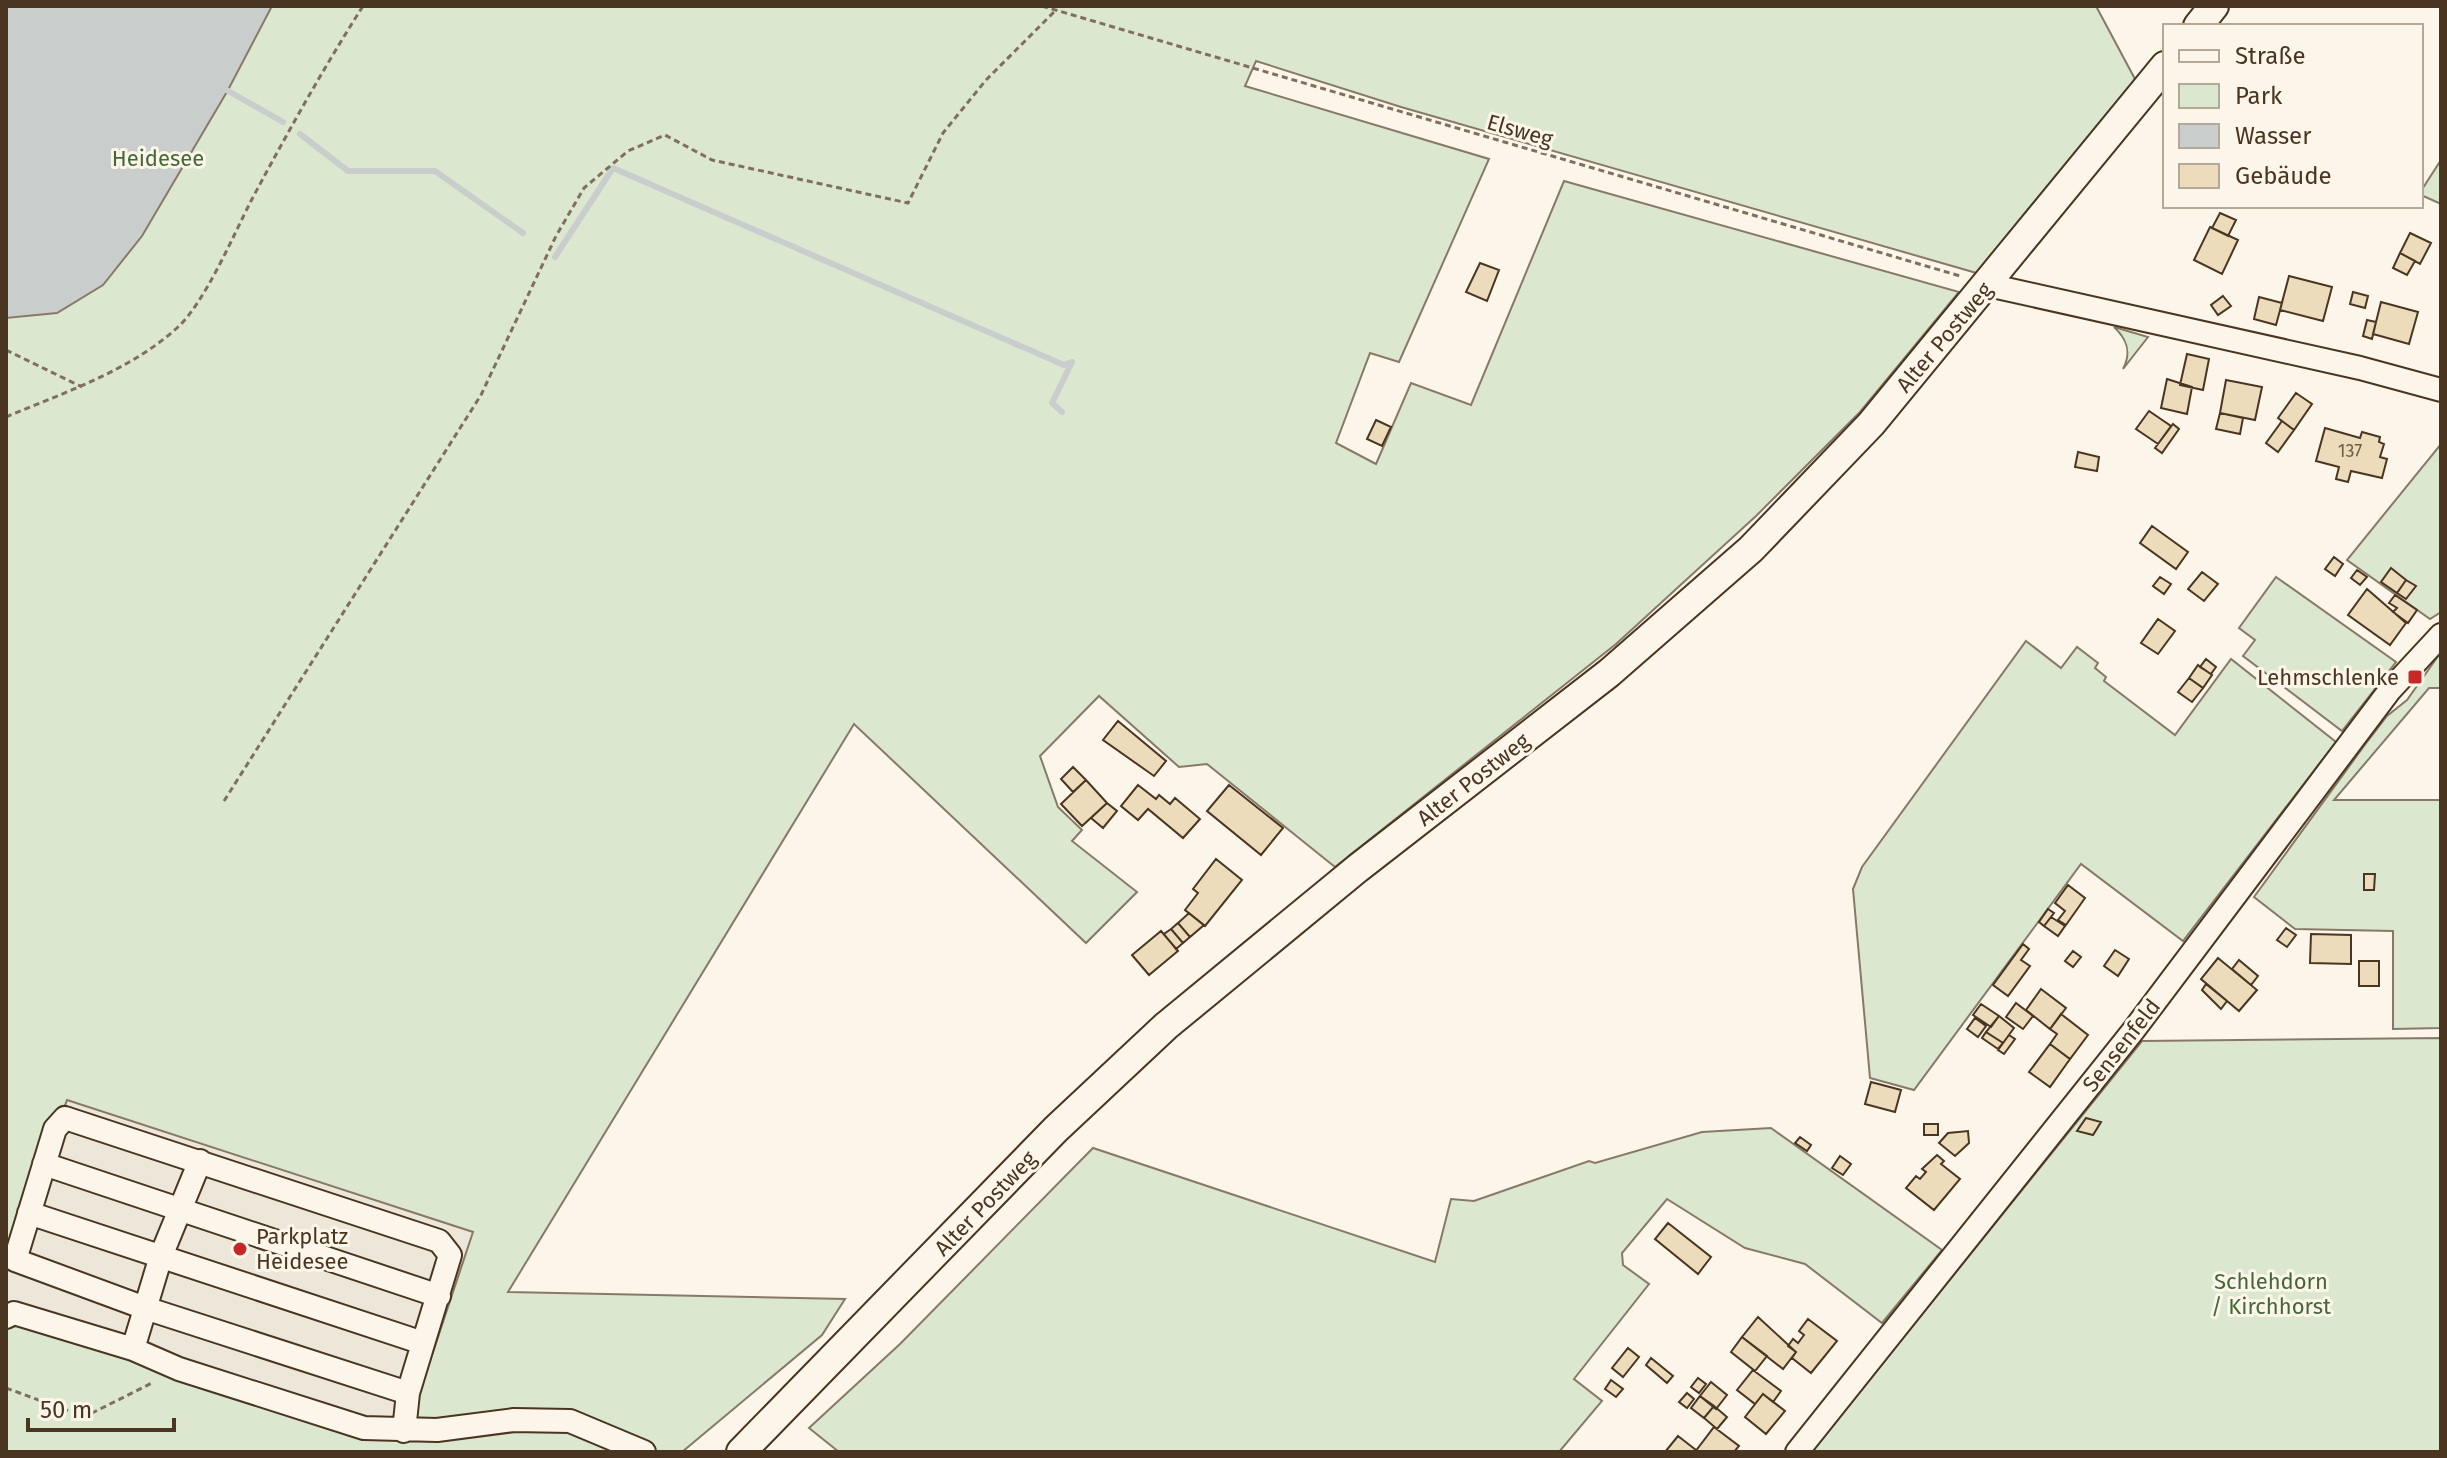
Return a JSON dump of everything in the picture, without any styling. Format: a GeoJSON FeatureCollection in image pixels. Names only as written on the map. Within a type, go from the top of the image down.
{"type":"FeatureCollection","features":[{"type":"Feature","properties":{"kind":"main road"},"geometry":{"type":"LineString","coordinates":[[2200,24],[2214,6]]}},
{"type":"Feature","properties":{"kind":"main road","name":"Alter Postweg"},"geometry":{"type":"LineString","coordinates":[[741,1452],[1056,1129],[1166,1026],[1346,877],[1609,673],[1751,549],[1871,424],[2163,68]]}},
{"type":"Feature","properties":{"kind":"street"},"geometry":{"type":"LineString","coordinates":[[1988,285],[2344,365],[2441,390]]}},
{"type":"Feature","properties":{"kind":"street","name":"Sensenfeld"},"geometry":{"type":"LineString","coordinates":[[1797,1452],[2098,1075],[2390,690],[2441,635]]}},
{"type":"Feature","properties":{"kind":"street"},"geometry":{"type":"LineString","coordinates":[[404,1431],[408,1393],[450,1255],[439,1241],[65,1118],[55,1129],[15,1260],[145,1308],[408,1393]]}},
{"type":"Feature","properties":{"kind":"street"},"geometry":{"type":"LineString","coordinates":[[133,1349],[161,1256],[200,1161]]}},
{"type":"Feature","properties":{"kind":"street"},"geometry":{"type":"LineString","coordinates":[[44,1164],[439,1296]]}},
{"type":"Feature","properties":{"kind":"street"},"geometry":{"type":"LineString","coordinates":[[29,1213],[423,1343]]}},
{"type":"Feature","properties":{"kind":"street"},"geometry":{"type":"LineString","coordinates":[[6,1317],[14,1313],[133,1349],[179,1369],[364,1428],[404,1431],[514,1420],[570,1421],[644,1452]]}},
{"type":"Feature","properties":{"kind":"path"},"geometry":{"type":"LineString","coordinates":[[6,417],[82,387],[141,355],[180,326],[213,275],[270,166],[363,6]]}},
{"type":"Feature","properties":{"kind":"path","name":"Elsweg"},"geometry":{"type":"LineString","coordinates":[[1042,6],[1988,285]]}},
{"type":"Feature","properties":{"kind":"path"},"geometry":{"type":"LineString","coordinates":[[224,801],[481,395],[556,236],[584,188],[628,151],[665,135],[712,160],[908,203],[943,133],[986,80],[1056,10]]}},
{"type":"Feature","properties":{"kind":"path"},"geometry":{"type":"LineString","coordinates":[[6,350],[82,387]]}},
{"type":"Feature","properties":{"kind":"path"},"geometry":{"type":"LineString","coordinates":[[6,1388],[74,1413],[92,1413],[179,1369]]}},
{"type":"Feature","properties":{"kind":"green space"},"geometry":{"type":"Polygon","coordinates":[[[6,6],[2096,6],[2136,81],[1980,274],[1401,107],[1256,61],[1245,86],[1489,159],[1399,362],[1370,353],[1336,443],[1376,464],[1411,383],[1471,405],[1564,181],[1959,292],[1860,412],[1756,516],[1616,644],[1335,867],[1207,764],[1179,767],[1099,696],[1040,756],[1058,807],[1082,830],[1072,841],[1137,892],[1086,943],[854,724],[508,1292],[845,1299],[822,1335],[682,1452],[6,1452],[6,1304],[407,1430],[6,1266],[6,6]]]}},
{"type":"Feature","properties":{"kind":"green space"},"geometry":{"type":"Polygon","coordinates":[[[2441,160],[2441,204],[2423,196],[2423,188],[2441,160]]]}},
{"type":"Feature","properties":{"kind":"green space"},"geometry":{"type":"Polygon","coordinates":[[[2114,327],[2148,337],[2123,369],[2127,346],[2114,327]]]}},
{"type":"Feature","properties":{"kind":"green space"},"geometry":{"type":"Polygon","coordinates":[[[2441,444],[2441,612],[2430,619],[2347,560],[2441,444]]]}},
{"type":"Feature","properties":{"kind":"green space"},"geometry":{"type":"Polygon","coordinates":[[[2276,577],[2396,662],[2342,731],[2243,656],[2255,640],[2239,628],[2276,577]]]}},
{"type":"Feature","properties":{"kind":"green space"},"geometry":{"type":"Polygon","coordinates":[[[2026,641],[2061,668],[2077,647],[2098,663],[2095,668],[2106,677],[2104,681],[2175,735],[2231,659],[2336,742],[2183,941],[2081,864],[1914,1090],[1870,1078],[1853,889],[1862,867],[2026,641]]]}},
{"type":"Feature","properties":{"kind":"green space"},"geometry":{"type":"Polygon","coordinates":[[[2441,652],[2441,688],[2429,688],[2334,800],[2441,800],[2441,1028],[2393,1029],[2393,931],[2295,929],[2254,897],[2364,746],[2387,716],[2407,700],[2441,652]]]}},
{"type":"Feature","properties":{"kind":"green space","name":"Schlehdorn / Kirchhorst"},"geometry":{"type":"Polygon","coordinates":[[[2441,1038],[2441,1452],[1811,1452],[2142,1041],[2441,1038]]]}},
{"type":"Feature","properties":{"kind":"green space"},"geometry":{"type":"Polygon","coordinates":[[[1771,1128],[1942,1250],[1882,1323],[1805,1264],[1745,1248],[1667,1199],[1622,1253],[1623,1265],[1649,1284],[1574,1379],[1602,1401],[1559,1452],[839,1452],[809,1428],[900,1344],[1093,1148],[1435,1262],[1451,1199],[1474,1201],[1589,1161],[1595,1163],[1702,1132],[1771,1128]]]}},
{"type":"Feature","properties":{"kind":"shaded area","name":"Parkplatz Heidesee"},"geometry":{"type":"Polygon","coordinates":[[[67,1100],[473,1232],[407,1430],[6,1304],[6,1266],[67,1100]]]}},
{"type":"Feature","properties":{"kind":"water","name":"Heidesee"},"geometry":{"type":"Polygon","coordinates":[[[6,6],[272,6],[228,90],[142,236],[103,285],[57,313],[6,318],[6,6]]]}},
{"type":"Feature","properties":{"kind":"building"},"geometry":{"type":"Polygon","coordinates":[[[2220,213],[2236,220],[2228,236],[2212,228],[2220,213]]]}},
{"type":"Feature","properties":{"kind":"building"},"geometry":{"type":"Polygon","coordinates":[[[2210,227],[2238,240],[2222,274],[2194,260],[2210,227]]]}},
{"type":"Feature","properties":{"kind":"building"},"geometry":{"type":"Polygon","coordinates":[[[2410,233],[2431,243],[2420,264],[2400,253],[2410,233]]]}},
{"type":"Feature","properties":{"kind":"building"},"geometry":{"type":"Polygon","coordinates":[[[2400,253],[2415,261],[2407,275],[2393,268],[2400,253]]]}},
{"type":"Feature","properties":{"kind":"building"},"geometry":{"type":"Polygon","coordinates":[[[1480,263],[1499,270],[1487,301],[1466,292],[1480,263]]]}},
{"type":"Feature","properties":{"kind":"building"},"geometry":{"type":"Polygon","coordinates":[[[2289,276],[2332,287],[2323,321],[2280,310],[2289,276]]]}},
{"type":"Feature","properties":{"kind":"building"},"geometry":{"type":"Polygon","coordinates":[[[2353,292],[2368,296],[2365,308],[2350,304],[2353,292]]]}},
{"type":"Feature","properties":{"kind":"building"},"geometry":{"type":"Polygon","coordinates":[[[2223,296],[2231,306],[2218,315],[2211,305],[2223,296]]]}},
{"type":"Feature","properties":{"kind":"building"},"geometry":{"type":"Polygon","coordinates":[[[2259,297],[2282,303],[2276,325],[2254,319],[2259,297]]]}},
{"type":"Feature","properties":{"kind":"building"},"geometry":{"type":"Polygon","coordinates":[[[2381,302],[2418,312],[2409,344],[2373,334],[2381,302]]]}},
{"type":"Feature","properties":{"kind":"building"},"geometry":{"type":"Polygon","coordinates":[[[2367,320],[2376,322],[2372,339],[2363,336],[2367,320]]]}},
{"type":"Feature","properties":{"kind":"building"},"geometry":{"type":"Polygon","coordinates":[[[2187,354],[2209,359],[2203,390],[2180,385],[2187,354]]]}},
{"type":"Feature","properties":{"kind":"building"},"geometry":{"type":"Polygon","coordinates":[[[2167,379],[2192,387],[2187,414],[2161,408],[2167,379]]]}},
{"type":"Feature","properties":{"kind":"building"},"geometry":{"type":"Polygon","coordinates":[[[2226,380],[2262,387],[2255,420],[2220,413],[2226,380]]]}},
{"type":"Feature","properties":{"kind":"building"},"geometry":{"type":"Polygon","coordinates":[[[2296,393],[2312,404],[2294,430],[2278,418],[2296,393]]]}},
{"type":"Feature","properties":{"kind":"building"},"geometry":{"type":"Polygon","coordinates":[[[2149,411],[2171,426],[2158,444],[2136,429],[2149,411]]]}},
{"type":"Feature","properties":{"kind":"building"},"geometry":{"type":"Polygon","coordinates":[[[2220,413],[2243,418],[2240,434],[2216,429],[2220,413]]]}},
{"type":"Feature","properties":{"kind":"building"},"geometry":{"type":"Polygon","coordinates":[[[1376,420],[1391,427],[1382,446],[1367,439],[1376,420]]]}},
{"type":"Feature","properties":{"kind":"building"},"geometry":{"type":"Polygon","coordinates":[[[2282,421],[2294,430],[2278,452],[2266,443],[2282,421]]]}},
{"type":"Feature","properties":{"kind":"building"},"geometry":{"type":"Polygon","coordinates":[[[2173,424],[2179,429],[2162,453],[2155,448],[2173,424]]]}},
{"type":"Feature","properties":{"kind":"building"},"geometry":{"type":"Polygon","coordinates":[[[2325,428],[2360,438],[2362,432],[2380,437],[2379,442],[2384,444],[2380,457],[2387,459],[2382,478],[2351,471],[2348,482],[2336,479],[2339,467],[2316,461],[2325,428]]]}},
{"type":"Feature","properties":{"kind":"building"},"geometry":{"type":"Polygon","coordinates":[[[2078,452],[2099,457],[2097,471],[2075,467],[2078,452]]]}},
{"type":"Feature","properties":{"kind":"building"},"geometry":{"type":"Polygon","coordinates":[[[2152,526],[2188,552],[2176,569],[2140,543],[2152,526]]]}},
{"type":"Feature","properties":{"kind":"building"},"geometry":{"type":"Polygon","coordinates":[[[2334,557],[2343,564],[2335,576],[2325,569],[2334,557]]]}},
{"type":"Feature","properties":{"kind":"building"},"geometry":{"type":"Polygon","coordinates":[[[2391,568],[2406,580],[2397,593],[2381,582],[2391,568]]]}},
{"type":"Feature","properties":{"kind":"building"},"geometry":{"type":"Polygon","coordinates":[[[2357,570],[2367,577],[2360,585],[2351,578],[2357,570]]]}},
{"type":"Feature","properties":{"kind":"building"},"geometry":{"type":"Polygon","coordinates":[[[2202,572],[2218,584],[2204,601],[2188,589],[2202,572]]]}},
{"type":"Feature","properties":{"kind":"building"},"geometry":{"type":"Polygon","coordinates":[[[2160,577],[2171,584],[2164,594],[2153,586],[2160,577]]]}},
{"type":"Feature","properties":{"kind":"building"},"geometry":{"type":"Polygon","coordinates":[[[2406,580],[2416,586],[2406,599],[2397,593],[2406,580]]]}},
{"type":"Feature","properties":{"kind":"building"},"geometry":{"type":"Polygon","coordinates":[[[2367,589],[2406,623],[2390,645],[2348,615],[2367,589]]]}},
{"type":"Feature","properties":{"kind":"building"},"geometry":{"type":"Polygon","coordinates":[[[2395,595],[2417,610],[2408,623],[2393,612],[2397,608],[2389,603],[2395,595]]]}},
{"type":"Feature","properties":{"kind":"building"},"geometry":{"type":"Polygon","coordinates":[[[2158,619],[2175,631],[2158,654],[2141,643],[2158,619]]]}},
{"type":"Feature","properties":{"kind":"building"},"geometry":{"type":"Polygon","coordinates":[[[2206,659],[2216,667],[2211,674],[2200,667],[2206,659]]]}},
{"type":"Feature","properties":{"kind":"building"},"geometry":{"type":"Polygon","coordinates":[[[2198,665],[2212,675],[2203,688],[2189,678],[2198,665]]]}},
{"type":"Feature","properties":{"kind":"building"},"geometry":{"type":"Polygon","coordinates":[[[2189,678],[2203,688],[2192,702],[2178,692],[2189,678]]]}},
{"type":"Feature","properties":{"kind":"building"},"geometry":{"type":"Polygon","coordinates":[[[1118,721],[1166,761],[1154,776],[1103,740],[1118,721]]]}},
{"type":"Feature","properties":{"kind":"building"},"geometry":{"type":"Polygon","coordinates":[[[1073,767],[1086,780],[1073,792],[1061,779],[1073,767]]]}},
{"type":"Feature","properties":{"kind":"building"},"geometry":{"type":"Polygon","coordinates":[[[1086,780],[1107,803],[1082,826],[1061,804],[1086,780]]]}},
{"type":"Feature","properties":{"kind":"building"},"geometry":{"type":"Polygon","coordinates":[[[1138,785],[1156,799],[1159,795],[1170,804],[1175,798],[1200,819],[1183,838],[1148,809],[1138,820],[1121,806],[1138,785]]]}},
{"type":"Feature","properties":{"kind":"building"},"geometry":{"type":"Polygon","coordinates":[[[1229,785],[1283,828],[1261,855],[1207,811],[1229,785]]]}},
{"type":"Feature","properties":{"kind":"building"},"geometry":{"type":"Polygon","coordinates":[[[1107,803],[1117,811],[1103,828],[1091,818],[1107,803]]]}},
{"type":"Feature","properties":{"kind":"building"},"geometry":{"type":"Polygon","coordinates":[[[1216,859],[1242,880],[1205,926],[1185,910],[1198,893],[1193,889],[1216,859]]]}},
{"type":"Feature","properties":{"kind":"building"},"geometry":{"type":"Polygon","coordinates":[[[2364,874],[2375,874],[2374,890],[2364,890],[2364,874]]]}},
{"type":"Feature","properties":{"kind":"building"},"geometry":{"type":"Polygon","coordinates":[[[2068,885],[2085,898],[2066,925],[2058,920],[2065,911],[2055,903],[2068,885]]]}},
{"type":"Feature","properties":{"kind":"building"},"geometry":{"type":"Polygon","coordinates":[[[2048,909],[2054,913],[2044,926],[2039,922],[2048,909]]]}},
{"type":"Feature","properties":{"kind":"building"},"geometry":{"type":"Polygon","coordinates":[[[1189,913],[1204,925],[1190,937],[1178,923],[1189,913]]]}},
{"type":"Feature","properties":{"kind":"building"},"geometry":{"type":"Polygon","coordinates":[[[2051,917],[2065,926],[2058,936],[2044,926],[2051,917]]]}},
{"type":"Feature","properties":{"kind":"building"},"geometry":{"type":"Polygon","coordinates":[[[1178,923],[1190,937],[1183,943],[1171,929],[1178,923]]]}},
{"type":"Feature","properties":{"kind":"building"},"geometry":{"type":"Polygon","coordinates":[[[2286,928],[2296,935],[2287,947],[2277,940],[2286,928]]]}},
{"type":"Feature","properties":{"kind":"building"},"geometry":{"type":"Polygon","coordinates":[[[1171,929],[1183,943],[1176,949],[1164,934],[1171,929]]]}},
{"type":"Feature","properties":{"kind":"building"},"geometry":{"type":"Polygon","coordinates":[[[1161,931],[1178,951],[1149,975],[1132,955],[1161,931]]]}},
{"type":"Feature","properties":{"kind":"building"},"geometry":{"type":"Polygon","coordinates":[[[2311,934],[2351,935],[2351,964],[2310,963],[2311,934]]]}},
{"type":"Feature","properties":{"kind":"building"},"geometry":{"type":"Polygon","coordinates":[[[2023,944],[2029,949],[2021,960],[2030,966],[2008,996],[1993,985],[2023,944]]]}},
{"type":"Feature","properties":{"kind":"building"},"geometry":{"type":"Polygon","coordinates":[[[2115,950],[2129,959],[2118,976],[2104,966],[2115,950]]]}},
{"type":"Feature","properties":{"kind":"building"},"geometry":{"type":"Polygon","coordinates":[[[2073,951],[2081,957],[2073,967],[2065,961],[2073,951]]]}},
{"type":"Feature","properties":{"kind":"building"},"geometry":{"type":"Polygon","coordinates":[[[2218,958],[2257,990],[2239,1011],[2201,979],[2218,958]]]}},
{"type":"Feature","properties":{"kind":"building"},"geometry":{"type":"Polygon","coordinates":[[[2239,960],[2258,976],[2251,985],[2232,969],[2239,960]]]}},
{"type":"Feature","properties":{"kind":"building"},"geometry":{"type":"Polygon","coordinates":[[[2359,961],[2379,961],[2379,986],[2359,986],[2359,961]]]}},
{"type":"Feature","properties":{"kind":"building"},"geometry":{"type":"Polygon","coordinates":[[[2206,984],[2227,1001],[2221,1009],[2202,990],[2206,984]]]}},
{"type":"Feature","properties":{"kind":"building"},"geometry":{"type":"Polygon","coordinates":[[[2041,989],[2066,1008],[2050,1029],[2026,1010],[2041,989]]]}},
{"type":"Feature","properties":{"kind":"building"},"geometry":{"type":"Polygon","coordinates":[[[2016,1003],[2033,1016],[2023,1029],[2006,1017],[2016,1003]]]}},
{"type":"Feature","properties":{"kind":"building"},"geometry":{"type":"Polygon","coordinates":[[[1981,1004],[1999,1016],[1991,1027],[1973,1015],[1981,1004]]]}},
{"type":"Feature","properties":{"kind":"building"},"geometry":{"type":"Polygon","coordinates":[[[2061,1014],[2088,1035],[2070,1059],[2050,1044],[2057,1034],[2050,1029],[2061,1014]]]}},
{"type":"Feature","properties":{"kind":"building"},"geometry":{"type":"Polygon","coordinates":[[[1999,1016],[2014,1028],[2003,1043],[1986,1032],[1999,1016]]]}},
{"type":"Feature","properties":{"kind":"building"},"geometry":{"type":"Polygon","coordinates":[[[1975,1018],[1986,1026],[1978,1037],[1967,1029],[1975,1018]]]}},
{"type":"Feature","properties":{"kind":"building"},"geometry":{"type":"Polygon","coordinates":[[[1986,1032],[2003,1043],[1998,1049],[1982,1038],[1986,1032]]]}},
{"type":"Feature","properties":{"kind":"building"},"geometry":{"type":"Polygon","coordinates":[[[2009,1035],[2015,1039],[2004,1054],[1998,1050],[2009,1035]]]}},
{"type":"Feature","properties":{"kind":"building"},"geometry":{"type":"Polygon","coordinates":[[[2050,1044],[2070,1059],[2050,1087],[2029,1072],[2050,1044]]]}},
{"type":"Feature","properties":{"kind":"building"},"geometry":{"type":"Polygon","coordinates":[[[1871,1082],[1901,1090],[1895,1112],[1865,1104],[1871,1082]]]}},
{"type":"Feature","properties":{"kind":"building"},"geometry":{"type":"Polygon","coordinates":[[[2086,1118],[2101,1122],[2093,1135],[2077,1131],[2086,1118]]]}},
{"type":"Feature","properties":{"kind":"building"},"geometry":{"type":"Polygon","coordinates":[[[1924,1124],[1938,1124],[1938,1135],[1924,1135],[1924,1124]]]}},
{"type":"Feature","properties":{"kind":"building"},"geometry":{"type":"Polygon","coordinates":[[[1968,1131],[1969,1143],[1955,1156],[1939,1143],[1948,1133],[1968,1131]]]}},
{"type":"Feature","properties":{"kind":"building"},"geometry":{"type":"Polygon","coordinates":[[[1800,1137],[1811,1145],[1807,1151],[1795,1143],[1800,1137]]]}},
{"type":"Feature","properties":{"kind":"building"},"geometry":{"type":"Polygon","coordinates":[[[1937,1155],[1944,1161],[1941,1164],[1960,1179],[1934,1210],[1906,1188],[1916,1176],[1920,1179],[1926,1172],[1922,1169],[1937,1155]]]}},
{"type":"Feature","properties":{"kind":"building"},"geometry":{"type":"Polygon","coordinates":[[[1840,1156],[1851,1164],[1843,1175],[1832,1168],[1840,1156]]]}},
{"type":"Feature","properties":{"kind":"building"},"geometry":{"type":"Polygon","coordinates":[[[1668,1223],[1711,1257],[1698,1274],[1655,1239],[1668,1223]]]}},
{"type":"Feature","properties":{"kind":"building"},"geometry":{"type":"Polygon","coordinates":[[[1758,1317],[1796,1352],[1783,1369],[1742,1337],[1758,1317]]]}},
{"type":"Feature","properties":{"kind":"building"},"geometry":{"type":"Polygon","coordinates":[[[1808,1319],[1837,1341],[1811,1373],[1792,1358],[1796,1352],[1788,1346],[1793,1339],[1798,1343],[1804,1335],[1799,1331],[1808,1319]]]}},
{"type":"Feature","properties":{"kind":"building"},"geometry":{"type":"Polygon","coordinates":[[[1742,1337],[1767,1356],[1755,1371],[1731,1352],[1742,1337]]]}},
{"type":"Feature","properties":{"kind":"building"},"geometry":{"type":"Polygon","coordinates":[[[1628,1348],[1639,1357],[1623,1377],[1612,1368],[1628,1348]]]}},
{"type":"Feature","properties":{"kind":"building"},"geometry":{"type":"Polygon","coordinates":[[[1651,1358],[1673,1376],[1667,1383],[1646,1365],[1651,1358]]]}},
{"type":"Feature","properties":{"kind":"building"},"geometry":{"type":"Polygon","coordinates":[[[1753,1370],[1781,1391],[1773,1402],[1763,1394],[1755,1404],[1737,1390],[1753,1370]]]}},
{"type":"Feature","properties":{"kind":"building"},"geometry":{"type":"Polygon","coordinates":[[[1698,1378],[1706,1384],[1699,1393],[1691,1387],[1698,1378]]]}},
{"type":"Feature","properties":{"kind":"building"},"geometry":{"type":"Polygon","coordinates":[[[1611,1380],[1623,1389],[1616,1397],[1605,1389],[1611,1380]]]}},
{"type":"Feature","properties":{"kind":"building"},"geometry":{"type":"Polygon","coordinates":[[[1711,1382],[1727,1395],[1716,1409],[1700,1396],[1711,1382]]]}},
{"type":"Feature","properties":{"kind":"building"},"geometry":{"type":"Polygon","coordinates":[[[1687,1393],[1694,1399],[1687,1408],[1679,1402],[1687,1393]]]}},
{"type":"Feature","properties":{"kind":"building"},"geometry":{"type":"Polygon","coordinates":[[[1763,1394],[1785,1411],[1766,1434],[1745,1417],[1763,1394]]]}},
{"type":"Feature","properties":{"kind":"building"},"geometry":{"type":"Polygon","coordinates":[[[1700,1396],[1714,1406],[1704,1418],[1691,1408],[1700,1396]]]}},
{"type":"Feature","properties":{"kind":"building"},"geometry":{"type":"Polygon","coordinates":[[[1714,1406],[1727,1417],[1717,1429],[1704,1418],[1714,1406]]]}},
{"type":"Feature","properties":{"kind":"building"},"geometry":{"type":"Polygon","coordinates":[[[1714,1427],[1739,1446],[1734,1452],[1695,1452],[1714,1427]]]}},
{"type":"Feature","properties":{"kind":"building"},"geometry":{"type":"Polygon","coordinates":[[[1678,1436],[1696,1450],[1695,1452],[1665,1452],[1678,1436]]]}},
{"type":"Feature","properties":{"kind":"waterway"},"geometry":{"type":"LineString","coordinates":[[223,88],[283,122]]}},
{"type":"Feature","properties":{"kind":"waterway"},"geometry":{"type":"LineString","coordinates":[[300,134],[348,171],[435,171],[523,233]]}},
{"type":"Feature","properties":{"kind":"waterway"},"geometry":{"type":"LineString","coordinates":[[555,257],[613,168],[1064,365],[1072,362],[1052,403],[1062,412]]}},
{"type":"Feature","properties":{"kind":"place","name":"Lehmschlenke"},"geometry":{"type":"Point","coordinates":[2415,677]}},
{"type":"Feature","properties":{"kind":"place","name":"Parkplatz Heidesee"},"geometry":{"type":"Point","coordinates":[240,1249]}}]}
